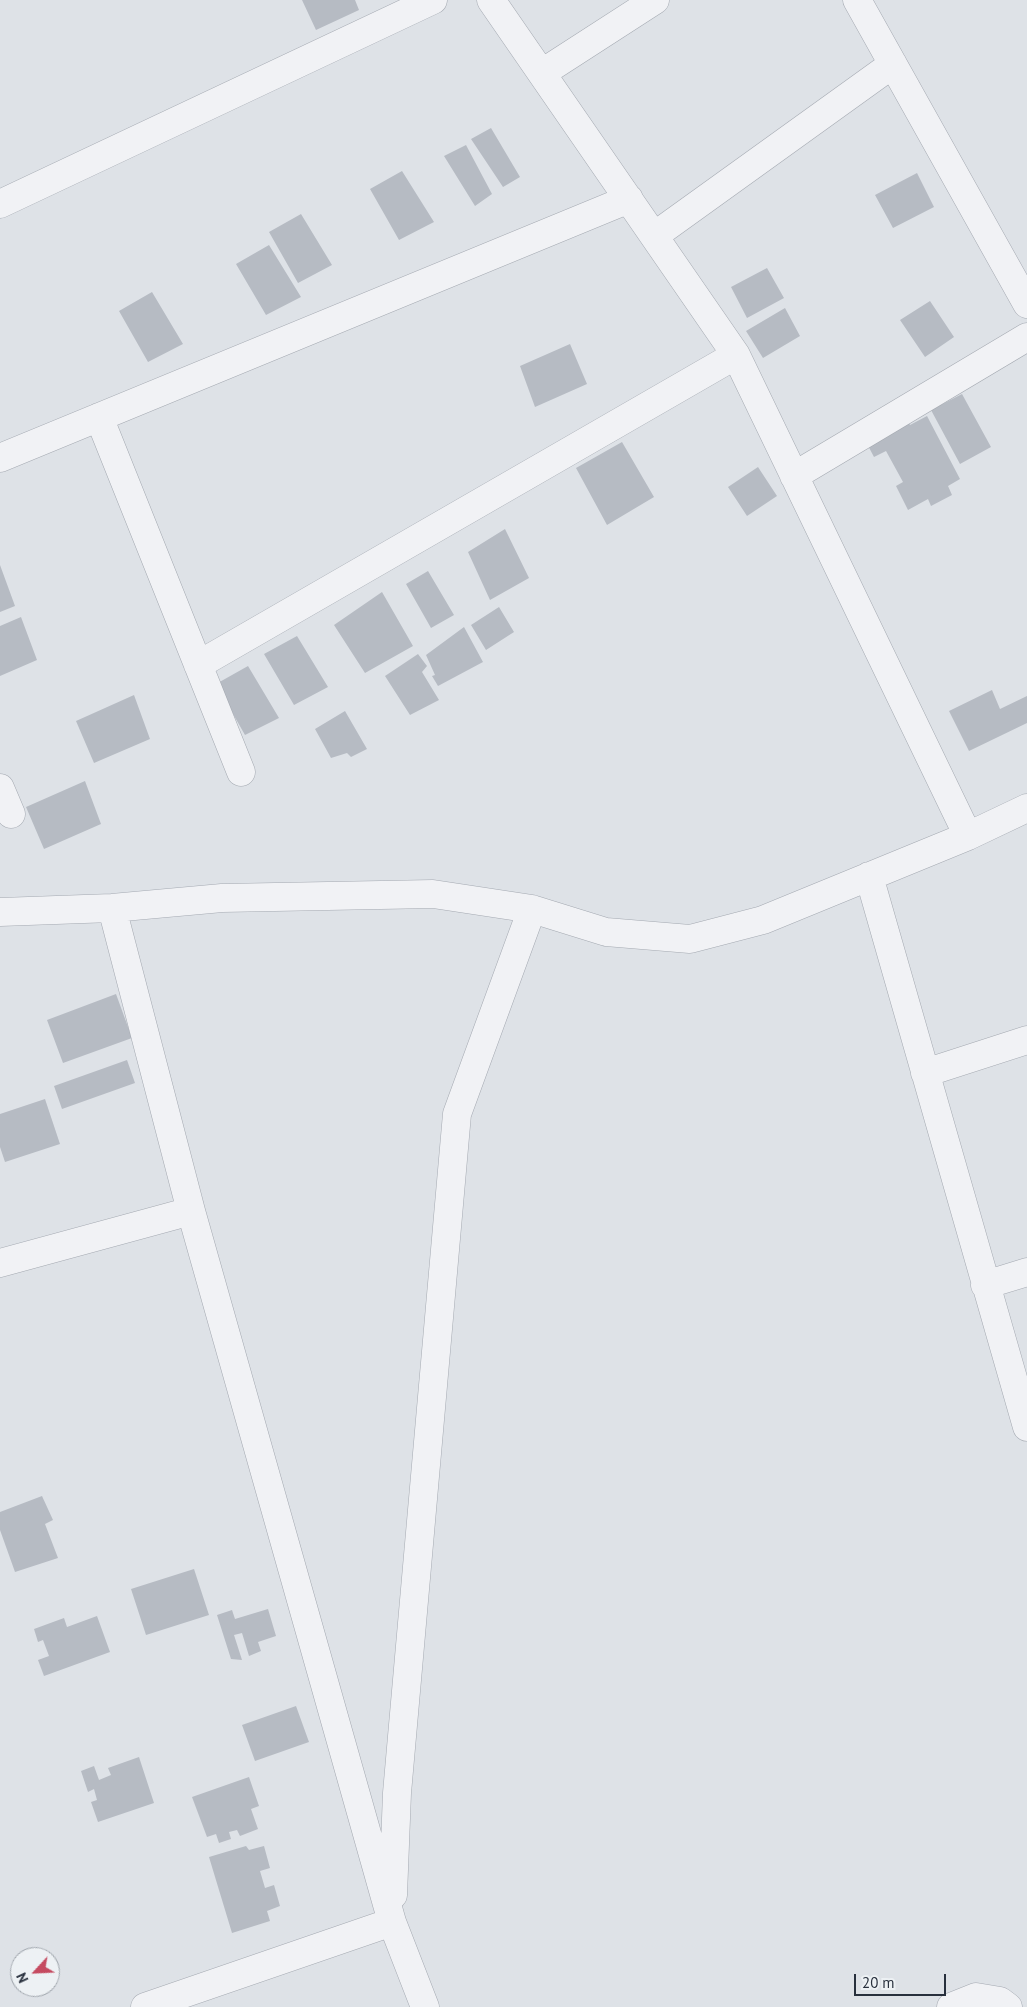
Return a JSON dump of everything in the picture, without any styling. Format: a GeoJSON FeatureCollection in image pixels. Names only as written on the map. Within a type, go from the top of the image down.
{"type":"FeatureCollection","features":[{"type":"Feature","properties":{"kind":"street"},"geometry":{"type":"LineString","coordinates":[[0,204],[433,0]]}},
{"type":"Feature","properties":{"kind":"street"},"geometry":{"type":"LineString","coordinates":[[491,0],[736,355],[968,836]]}},
{"type":"Feature","properties":{"kind":"street"},"geometry":{"type":"LineString","coordinates":[[542,73],[655,0]]}},
{"type":"Feature","properties":{"kind":"street"},"geometry":{"type":"LineString","coordinates":[[857,0],[1027,304]]}},
{"type":"Feature","properties":{"kind":"street"},"geometry":{"type":"LineString","coordinates":[[654,236],[893,64]]}},
{"type":"Feature","properties":{"kind":"street"},"geometry":{"type":"LineString","coordinates":[[0,458],[629,199]]}},
{"type":"Feature","properties":{"kind":"street"},"geometry":{"type":"LineString","coordinates":[[794,476],[1027,337]]}},
{"type":"Feature","properties":{"kind":"street"},"geometry":{"type":"LineString","coordinates":[[198,665],[736,355]]}},
{"type":"Feature","properties":{"kind":"street"},"geometry":{"type":"LineString","coordinates":[[99,417],[241,772]]}},
{"type":"Feature","properties":{"kind":"street"},"geometry":{"type":"LineString","coordinates":[[0,788],[11,814]]}},
{"type":"Feature","properties":{"kind":"street"},"geometry":{"type":"LineString","coordinates":[[0,912],[112,908],[222,898],[433,894],[532,909],[606,932],[690,940],[764,920],[968,836],[1027,808]]}},
{"type":"Feature","properties":{"kind":"street"},"geometry":{"type":"LineString","coordinates":[[869,876],[1027,1426]]}},
{"type":"Feature","properties":{"kind":"street"},"geometry":{"type":"LineString","coordinates":[[112,908],[192,1211],[392,1922],[425,2007]]}},
{"type":"Feature","properties":{"kind":"street"},"geometry":{"type":"LineString","coordinates":[[392,1922],[396,1793],[458,1114],[532,909]]}},
{"type":"Feature","properties":{"kind":"street"},"geometry":{"type":"LineString","coordinates":[[925,1073],[1027,1040]]}},
{"type":"Feature","properties":{"kind":"street"},"geometry":{"type":"LineString","coordinates":[[0,1263],[192,1211]]}},
{"type":"Feature","properties":{"kind":"street"},"geometry":{"type":"LineString","coordinates":[[985,1285],[1027,1272]]}},
{"type":"Feature","properties":{"kind":"street"},"geometry":{"type":"LineString","coordinates":[[145,2007],[392,1922]]}},
{"type":"Feature","properties":{"kind":"street"},"geometry":{"type":"LineString","coordinates":[[951,2007],[976,1997],[1000,2001],[1008,2007]]}},
{"type":"Feature","properties":{"kind":"building"},"geometry":{"type":"Polygon","coordinates":[[[302,0],[355,0],[359,10],[316,30],[302,0]]]}},
{"type":"Feature","properties":{"kind":"building"},"geometry":{"type":"Polygon","coordinates":[[[491,128],[520,177],[503,187],[471,139],[491,128]]]}},
{"type":"Feature","properties":{"kind":"building"},"geometry":{"type":"Polygon","coordinates":[[[466,145],[492,194],[475,206],[444,156],[466,145]]]}},
{"type":"Feature","properties":{"kind":"building"},"geometry":{"type":"Polygon","coordinates":[[[402,171],[434,222],[399,240],[370,189],[402,171]]]}},
{"type":"Feature","properties":{"kind":"building"},"geometry":{"type":"Polygon","coordinates":[[[917,173],[934,207],[893,228],[875,195],[917,173]]]}},
{"type":"Feature","properties":{"kind":"building"},"geometry":{"type":"Polygon","coordinates":[[[301,214],[332,265],[298,283],[269,232],[301,214]]]}},
{"type":"Feature","properties":{"kind":"building"},"geometry":{"type":"Polygon","coordinates":[[[269,245],[301,297],[266,315],[236,264],[269,245]]]}},
{"type":"Feature","properties":{"kind":"building"},"geometry":{"type":"Polygon","coordinates":[[[767,268],[784,298],[747,318],[731,287],[767,268]]]}},
{"type":"Feature","properties":{"kind":"building"},"geometry":{"type":"Polygon","coordinates":[[[152,292],[183,344],[148,362],[119,311],[152,292]]]}},
{"type":"Feature","properties":{"kind":"building"},"geometry":{"type":"Polygon","coordinates":[[[930,301],[954,337],[925,357],[900,320],[930,301]]]}},
{"type":"Feature","properties":{"kind":"building"},"geometry":{"type":"Polygon","coordinates":[[[785,308],[800,336],[763,358],[746,331],[785,308]]]}},
{"type":"Feature","properties":{"kind":"building"},"geometry":{"type":"Polygon","coordinates":[[[570,344],[587,384],[535,407],[520,366],[570,344]]]}},
{"type":"Feature","properties":{"kind":"building"},"geometry":{"type":"Polygon","coordinates":[[[962,394],[991,447],[960,464],[931,410],[962,394]]]}},
{"type":"Feature","properties":{"kind":"building"},"geometry":{"type":"Polygon","coordinates":[[[927,416],[960,479],[948,486],[952,495],[931,506],[928,499],[908,510],[896,486],[903,482],[886,451],[874,457],[865,440],[907,418],[910,425],[927,416]]]}},
{"type":"Feature","properties":{"kind":"building"},"geometry":{"type":"Polygon","coordinates":[[[622,442],[654,497],[607,525],[576,468],[622,442]]]}},
{"type":"Feature","properties":{"kind":"building"},"geometry":{"type":"Polygon","coordinates":[[[758,467],[777,496],[747,516],[728,487],[758,467]]]}},
{"type":"Feature","properties":{"kind":"building"},"geometry":{"type":"Polygon","coordinates":[[[505,529],[529,578],[490,600],[468,552],[505,529]]]}},
{"type":"Feature","properties":{"kind":"building"},"geometry":{"type":"Polygon","coordinates":[[[0,565],[15,606],[0,612],[0,565]]]}},
{"type":"Feature","properties":{"kind":"building"},"geometry":{"type":"Polygon","coordinates":[[[428,571],[454,615],[431,628],[406,584],[428,571]]]}},
{"type":"Feature","properties":{"kind":"building"},"geometry":{"type":"Polygon","coordinates":[[[382,592],[413,646],[365,673],[334,625],[382,592]]]}},
{"type":"Feature","properties":{"kind":"building"},"geometry":{"type":"Polygon","coordinates":[[[499,607],[514,632],[486,650],[471,625],[499,607]]]}},
{"type":"Feature","properties":{"kind":"building"},"geometry":{"type":"Polygon","coordinates":[[[21,617],[37,660],[0,676],[0,626],[21,617]]]}},
{"type":"Feature","properties":{"kind":"building"},"geometry":{"type":"Polygon","coordinates":[[[464,627],[483,662],[438,686],[432,676],[435,675],[426,655],[464,627]]]}},
{"type":"Feature","properties":{"kind":"building"},"geometry":{"type":"Polygon","coordinates":[[[297,636],[328,687],[294,705],[264,654],[297,636]]]}},
{"type":"Feature","properties":{"kind":"building"},"geometry":{"type":"Polygon","coordinates":[[[418,654],[427,666],[422,672],[439,700],[410,715],[385,676],[418,654]]]}},
{"type":"Feature","properties":{"kind":"building"},"geometry":{"type":"Polygon","coordinates":[[[248,666],[279,718],[245,735],[216,684],[248,666]]]}},
{"type":"Feature","properties":{"kind":"building"},"geometry":{"type":"Polygon","coordinates":[[[992,690],[1000,709],[1027,696],[1027,723],[969,751],[949,711],[992,690]]]}},
{"type":"Feature","properties":{"kind":"building"},"geometry":{"type":"Polygon","coordinates":[[[134,695],[150,739],[94,763],[76,721],[134,695]]]}},
{"type":"Feature","properties":{"kind":"building"},"geometry":{"type":"Polygon","coordinates":[[[345,711],[367,749],[351,757],[347,753],[331,758],[315,729],[345,711]]]}},
{"type":"Feature","properties":{"kind":"building"},"geometry":{"type":"Polygon","coordinates":[[[85,781],[101,824],[44,849],[26,807],[85,781]]]}},
{"type":"Feature","properties":{"kind":"building"},"geometry":{"type":"Polygon","coordinates":[[[116,994],[132,1038],[63,1063],[47,1020],[116,994]]]}},
{"type":"Feature","properties":{"kind":"building"},"geometry":{"type":"Polygon","coordinates":[[[127,1060],[135,1083],[62,1109],[54,1086],[127,1060]]]}},
{"type":"Feature","properties":{"kind":"building"},"geometry":{"type":"Polygon","coordinates":[[[45,1099],[60,1144],[5,1162],[0,1147],[0,1114],[45,1099]]]}},
{"type":"Feature","properties":{"kind":"building"},"geometry":{"type":"Polygon","coordinates":[[[42,1496],[53,1520],[45,1524],[58,1558],[15,1572],[0,1530],[0,1512],[42,1496]]]}},
{"type":"Feature","properties":{"kind":"building"},"geometry":{"type":"Polygon","coordinates":[[[194,1569],[209,1615],[146,1635],[131,1589],[194,1569]]]}},
{"type":"Feature","properties":{"kind":"building"},"geometry":{"type":"Polygon","coordinates":[[[268,1609],[276,1636],[258,1642],[261,1651],[249,1656],[242,1633],[234,1635],[242,1660],[231,1659],[217,1615],[232,1610],[235,1619],[268,1609]]]}},
{"type":"Feature","properties":{"kind":"building"},"geometry":{"type":"Polygon","coordinates":[[[97,1616],[110,1652],[44,1676],[38,1660],[49,1656],[43,1640],[38,1642],[34,1629],[64,1618],[67,1627],[97,1616]]]}},
{"type":"Feature","properties":{"kind":"building"},"geometry":{"type":"Polygon","coordinates":[[[296,1706],[309,1742],[255,1761],[242,1725],[296,1706]]]}},
{"type":"Feature","properties":{"kind":"building"},"geometry":{"type":"Polygon","coordinates":[[[139,1757],[154,1803],[98,1822],[91,1802],[97,1800],[94,1789],[88,1792],[81,1771],[94,1766],[99,1780],[111,1775],[108,1768],[139,1757]]]}},
{"type":"Feature","properties":{"kind":"building"},"geometry":{"type":"Polygon","coordinates":[[[249,1777],[259,1806],[251,1809],[258,1829],[240,1836],[237,1830],[229,1832],[231,1839],[219,1843],[216,1834],[207,1837],[192,1797],[249,1777]]]}},
{"type":"Feature","properties":{"kind":"building"},"geometry":{"type":"Polygon","coordinates":[[[246,1846],[249,1850],[264,1846],[270,1868],[260,1871],[265,1888],[274,1885],[280,1906],[267,1911],[270,1921],[232,1933],[209,1857],[246,1846]]]}}]}
